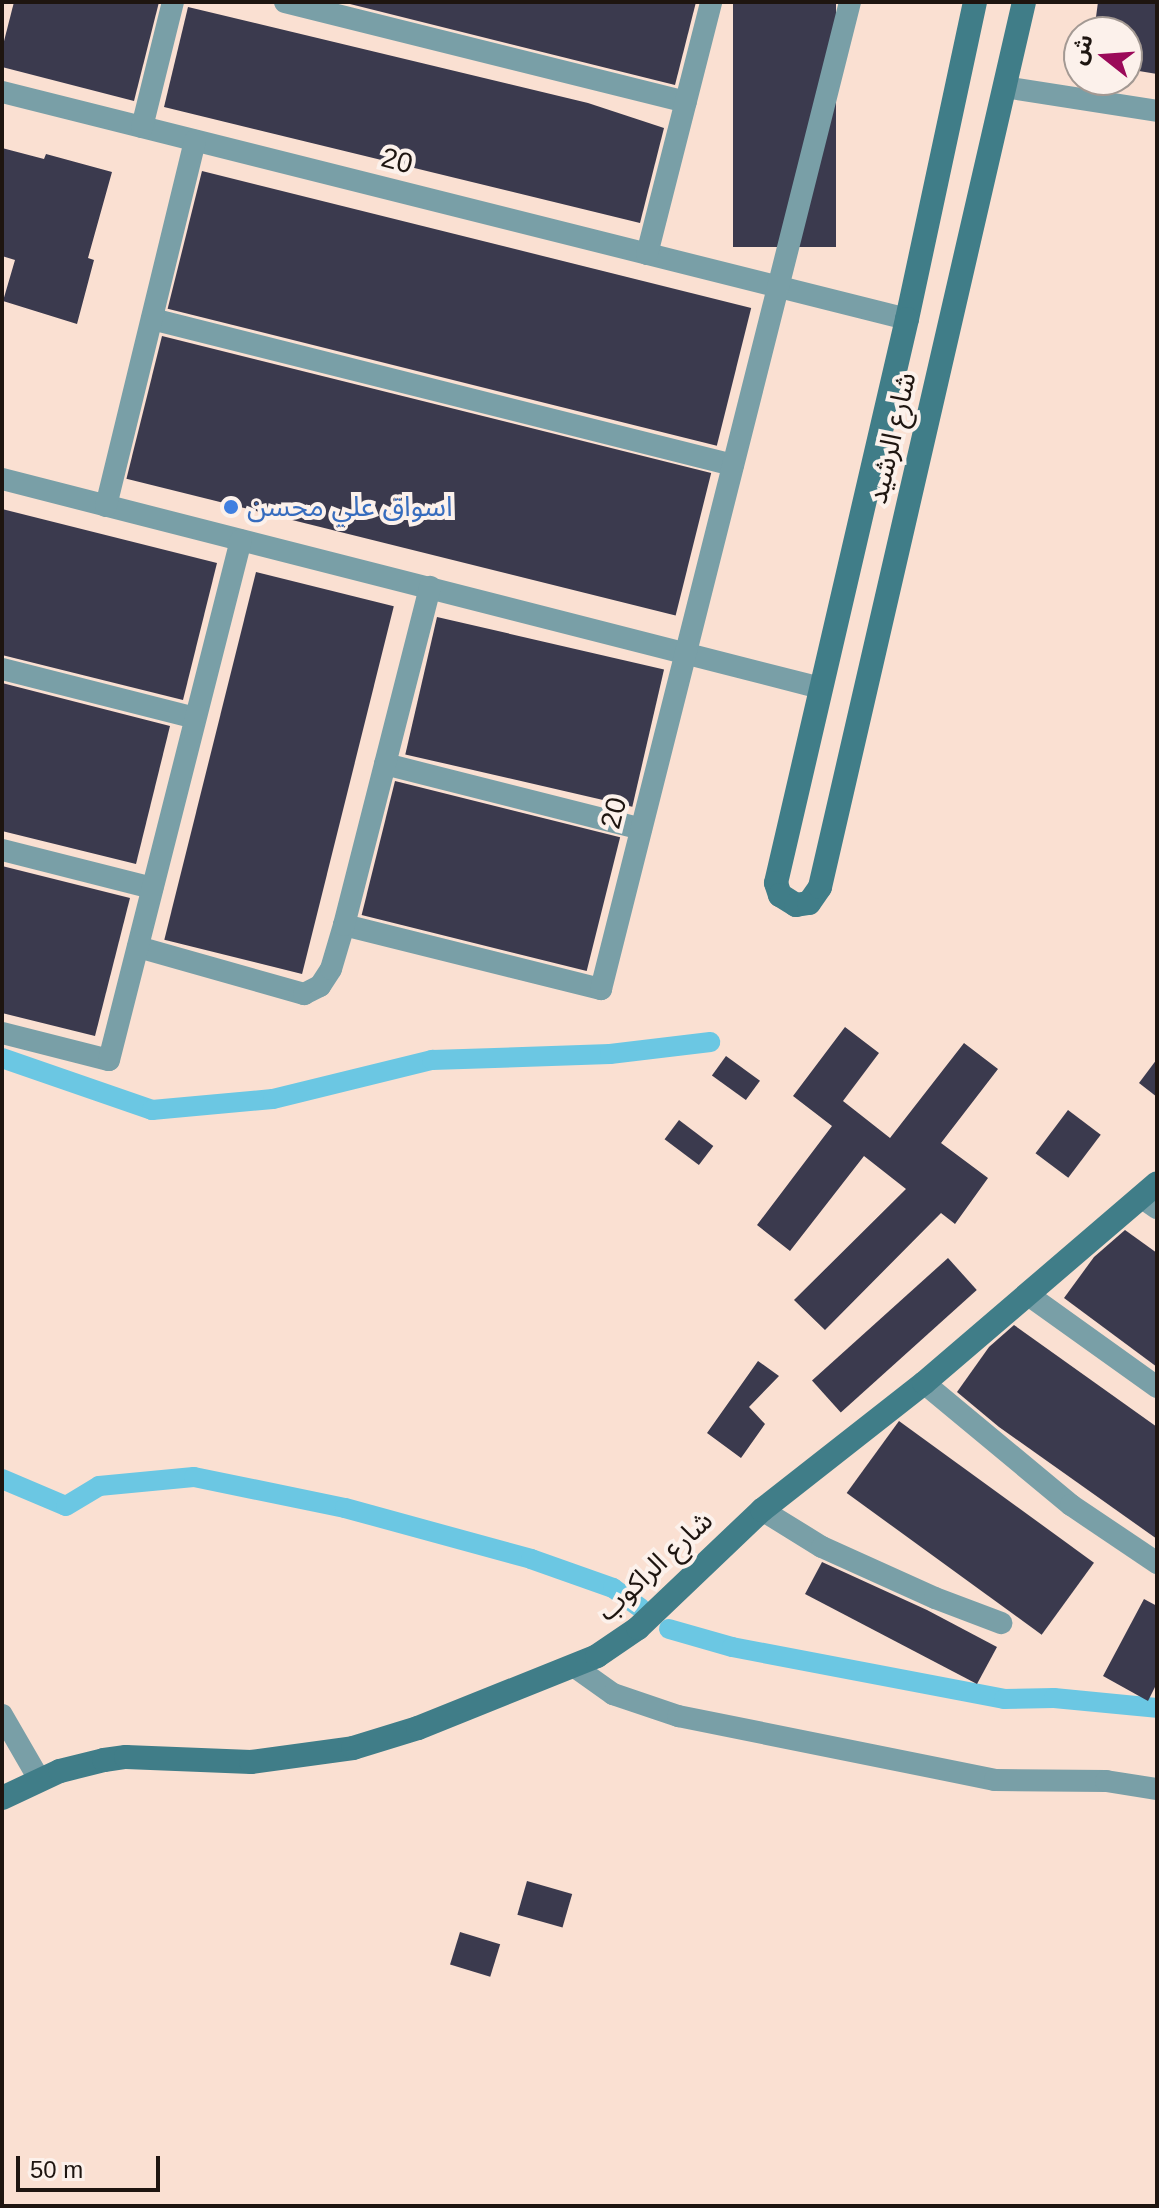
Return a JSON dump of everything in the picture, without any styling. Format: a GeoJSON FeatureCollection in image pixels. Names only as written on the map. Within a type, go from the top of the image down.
{"type":"FeatureCollection","features":[{"type":"Feature","properties":{"kind":"street"},"geometry":{"type":"LineString","coordinates":[[142,127],[173,2]]}},
{"type":"Feature","properties":{"kind":"street"},"geometry":{"type":"LineString","coordinates":[[285,2],[686,102]]}},
{"type":"Feature","properties":{"kind":"street"},"geometry":{"type":"LineString","coordinates":[[647,254],[711,2]]}},
{"type":"Feature","properties":{"kind":"street","name":"20"},"geometry":{"type":"LineString","coordinates":[[344,925],[601,989],[850,2]]}},
{"type":"Feature","properties":{"kind":"street","name":"شارع الرشيد"},"geometry":{"type":"LineString","coordinates":[[975,2],[907,319],[776,883],[780,895],[796,905],[809,903],[820,887],[1024,2]]}},
{"type":"Feature","properties":{"kind":"street"},"geometry":{"type":"LineString","coordinates":[[1004,87],[1157,111]]}},
{"type":"Feature","properties":{"kind":"street","name":"20"},"geometry":{"type":"LineString","coordinates":[[2,92],[778,288]]}},
{"type":"Feature","properties":{"kind":"street"},"geometry":{"type":"LineString","coordinates":[[106,506],[195,141]]}},
{"type":"Feature","properties":{"kind":"street"},"geometry":{"type":"LineString","coordinates":[[778,288],[948,329]]}},
{"type":"Feature","properties":{"kind":"street"},"geometry":{"type":"LineString","coordinates":[[152,319],[733,465]]}},
{"type":"Feature","properties":{"kind":"street"},"geometry":{"type":"LineString","coordinates":[[2,479],[821,688]]}},
{"type":"Feature","properties":{"kind":"street"},"geometry":{"type":"LineString","coordinates":[[2,1033],[109,1060],[241,540]]}},
{"type":"Feature","properties":{"kind":"street"},"geometry":{"type":"LineString","coordinates":[[138,947],[304,994],[320,986],[331,969],[344,925],[430,587]]}},
{"type":"Feature","properties":{"kind":"street"},"geometry":{"type":"LineString","coordinates":[[2,669],[195,718]]}},
{"type":"Feature","properties":{"kind":"street"},"geometry":{"type":"LineString","coordinates":[[385,764],[641,829]]}},
{"type":"Feature","properties":{"kind":"street"},"geometry":{"type":"LineString","coordinates":[[2,850],[152,888]]}},
{"type":"Feature","properties":{"kind":"street","name":"شارع الراكوب"},"geometry":{"type":"LineString","coordinates":[[2,1798],[39,1779],[81,1764],[126,1757],[251,1762],[353,1748],[418,1728],[575,1667],[638,1628],[762,1510],[924,1383],[1027,1294],[1152,1196]]}},
{"type":"Feature","properties":{"kind":"street"},"geometry":{"type":"LineString","coordinates":[[1027,1294],[1157,1387]]}},
{"type":"Feature","properties":{"kind":"street"},"geometry":{"type":"LineString","coordinates":[[924,1383],[1071,1505],[1157,1563]]}},
{"type":"Feature","properties":{"kind":"street"},"geometry":{"type":"LineString","coordinates":[[762,1510],[822,1547],[935,1598],[1001,1623]]}},
{"type":"Feature","properties":{"kind":"street"},"geometry":{"type":"LineString","coordinates":[[575,1667],[613,1694],[693,1719],[995,1780],[1106,1781],[1157,1789]]}},
{"type":"Feature","properties":{"kind":"street"},"geometry":{"type":"LineString","coordinates":[[2,1715],[39,1779]]}},
{"type":"Feature","properties":{"kind":"building"},"geometry":{"type":"Polygon","coordinates":[[[14,2],[159,2],[134,101],[2,67],[2,49],[14,2]]]}},
{"type":"Feature","properties":{"kind":"building"},"geometry":{"type":"Polygon","coordinates":[[[347,2],[696,2],[675,85],[346,3],[347,2]]]}},
{"type":"Feature","properties":{"kind":"building"},"geometry":{"type":"Polygon","coordinates":[[[733,2],[836,2],[836,247],[733,247],[733,2]]]}},
{"type":"Feature","properties":{"kind":"building"},"geometry":{"type":"Polygon","coordinates":[[[1098,2],[1157,2],[1157,74],[1143,72],[1143,16],[1096,16],[1098,2]]]}},
{"type":"Feature","properties":{"kind":"building"},"geometry":{"type":"Polygon","coordinates":[[[188,7],[588,103],[664,128],[640,223],[164,107],[188,7]]]}},
{"type":"Feature","properties":{"kind":"building"},"geometry":{"type":"Polygon","coordinates":[[[2,148],[44,159],[46,154],[112,172],[88,258],[94,260],[77,324],[3,301],[15,260],[2,256],[2,148]]]}},
{"type":"Feature","properties":{"kind":"building"},"geometry":{"type":"Polygon","coordinates":[[[202,171],[751,308],[717,446],[168,309],[202,171]]]}},
{"type":"Feature","properties":{"kind":"building"},"geometry":{"type":"Polygon","coordinates":[[[162,336],[711,473],[676,616],[126,479],[162,336]]]}},
{"type":"Feature","properties":{"kind":"building"},"geometry":{"type":"Polygon","coordinates":[[[2,509],[217,563],[183,700],[2,655],[2,509]]]}},
{"type":"Feature","properties":{"kind":"building"},"geometry":{"type":"Polygon","coordinates":[[[256,572],[394,606],[302,974],[164,940],[256,572]]]}},
{"type":"Feature","properties":{"kind":"building"},"geometry":{"type":"Polygon","coordinates":[[[437,617],[664,669],[632,807],[405,754],[437,617]]]}},
{"type":"Feature","properties":{"kind":"building"},"geometry":{"type":"Polygon","coordinates":[[[2,683],[170,726],[136,864],[2,831],[2,683]]]}},
{"type":"Feature","properties":{"kind":"building"},"geometry":{"type":"Polygon","coordinates":[[[395,781],[620,837],[587,971],[362,915],[395,781]]]}},
{"type":"Feature","properties":{"kind":"building"},"geometry":{"type":"Polygon","coordinates":[[[2,866],[130,898],[95,1036],[2,1013],[2,866]]]}},
{"type":"Feature","properties":{"kind":"building"},"geometry":{"type":"Polygon","coordinates":[[[845,1027],[879,1053],[843,1101],[890,1138],[964,1043],[998,1069],[941,1143],[988,1178],[955,1224],[941,1213],[825,1330],[794,1300],[906,1189],[864,1156],[790,1251],[757,1225],[832,1126],[793,1096],[845,1027]]]}},
{"type":"Feature","properties":{"kind":"building"},"geometry":{"type":"Polygon","coordinates":[[[726,1056],[760,1081],[746,1100],[712,1075],[726,1056]]]}},
{"type":"Feature","properties":{"kind":"building"},"geometry":{"type":"Polygon","coordinates":[[[1157,1059],[1157,1097],[1139,1083],[1157,1059]]]}},
{"type":"Feature","properties":{"kind":"building"},"geometry":{"type":"Polygon","coordinates":[[[1068,1110],[1101,1135],[1068,1178],[1036,1153],[1068,1110]]]}},
{"type":"Feature","properties":{"kind":"building"},"geometry":{"type":"Polygon","coordinates":[[[679,1120],[713,1146],[699,1165],[665,1139],[679,1120]]]}},
{"type":"Feature","properties":{"kind":"building"},"geometry":{"type":"Polygon","coordinates":[[[1125,1230],[1157,1253],[1157,1367],[1064,1298],[1094,1257],[1125,1230]]]}},
{"type":"Feature","properties":{"kind":"building"},"geometry":{"type":"Polygon","coordinates":[[[948,1258],[977,1290],[841,1412],[812,1380],[948,1258]]]}},
{"type":"Feature","properties":{"kind":"building"},"geometry":{"type":"Polygon","coordinates":[[[1014,1325],[1157,1427],[1157,1539],[999,1427],[957,1392],[989,1347],[1014,1325]]]}},
{"type":"Feature","properties":{"kind":"building"},"geometry":{"type":"Polygon","coordinates":[[[758,1361],[779,1376],[749,1407],[765,1424],[741,1458],[707,1433],[758,1361]]]}},
{"type":"Feature","properties":{"kind":"building"},"geometry":{"type":"Polygon","coordinates":[[[899,1421],[1094,1563],[1042,1635],[847,1493],[899,1421]]]}},
{"type":"Feature","properties":{"kind":"building"},"geometry":{"type":"Polygon","coordinates":[[[822,1562],[927,1610],[997,1647],[977,1684],[805,1594],[822,1562]]]}},
{"type":"Feature","properties":{"kind":"building"},"geometry":{"type":"Polygon","coordinates":[[[1144,1599],[1157,1606],[1157,1683],[1148,1701],[1103,1676],[1144,1599]]]}},
{"type":"Feature","properties":{"kind":"building"},"geometry":{"type":"Polygon","coordinates":[[[527,1881],[572,1894],[563,1928],[517,1915],[527,1881]]]}},
{"type":"Feature","properties":{"kind":"building"},"geometry":{"type":"Polygon","coordinates":[[[460,1932],[500,1944],[490,1977],[450,1965],[460,1932]]]}},
{"type":"Feature","properties":{"kind":"waterway"},"geometry":{"type":"LineString","coordinates":[[2,1058],[152,1110],[273,1099],[432,1060],[610,1054],[710,1042]]}},
{"type":"Feature","properties":{"kind":"waterway"},"geometry":{"type":"LineString","coordinates":[[2,1479],[66,1506],[99,1486],[194,1477],[345,1508],[531,1559],[613,1588],[641,1608]]}},
{"type":"Feature","properties":{"kind":"waterway"},"geometry":{"type":"LineString","coordinates":[[669,1629],[732,1647],[1004,1699],[1054,1698],[1157,1708]]}},
{"type":"Feature","properties":{"kind":"place","name":"اسواق علي محسن"},"geometry":{"type":"Point","coordinates":[231,507]}}]}
